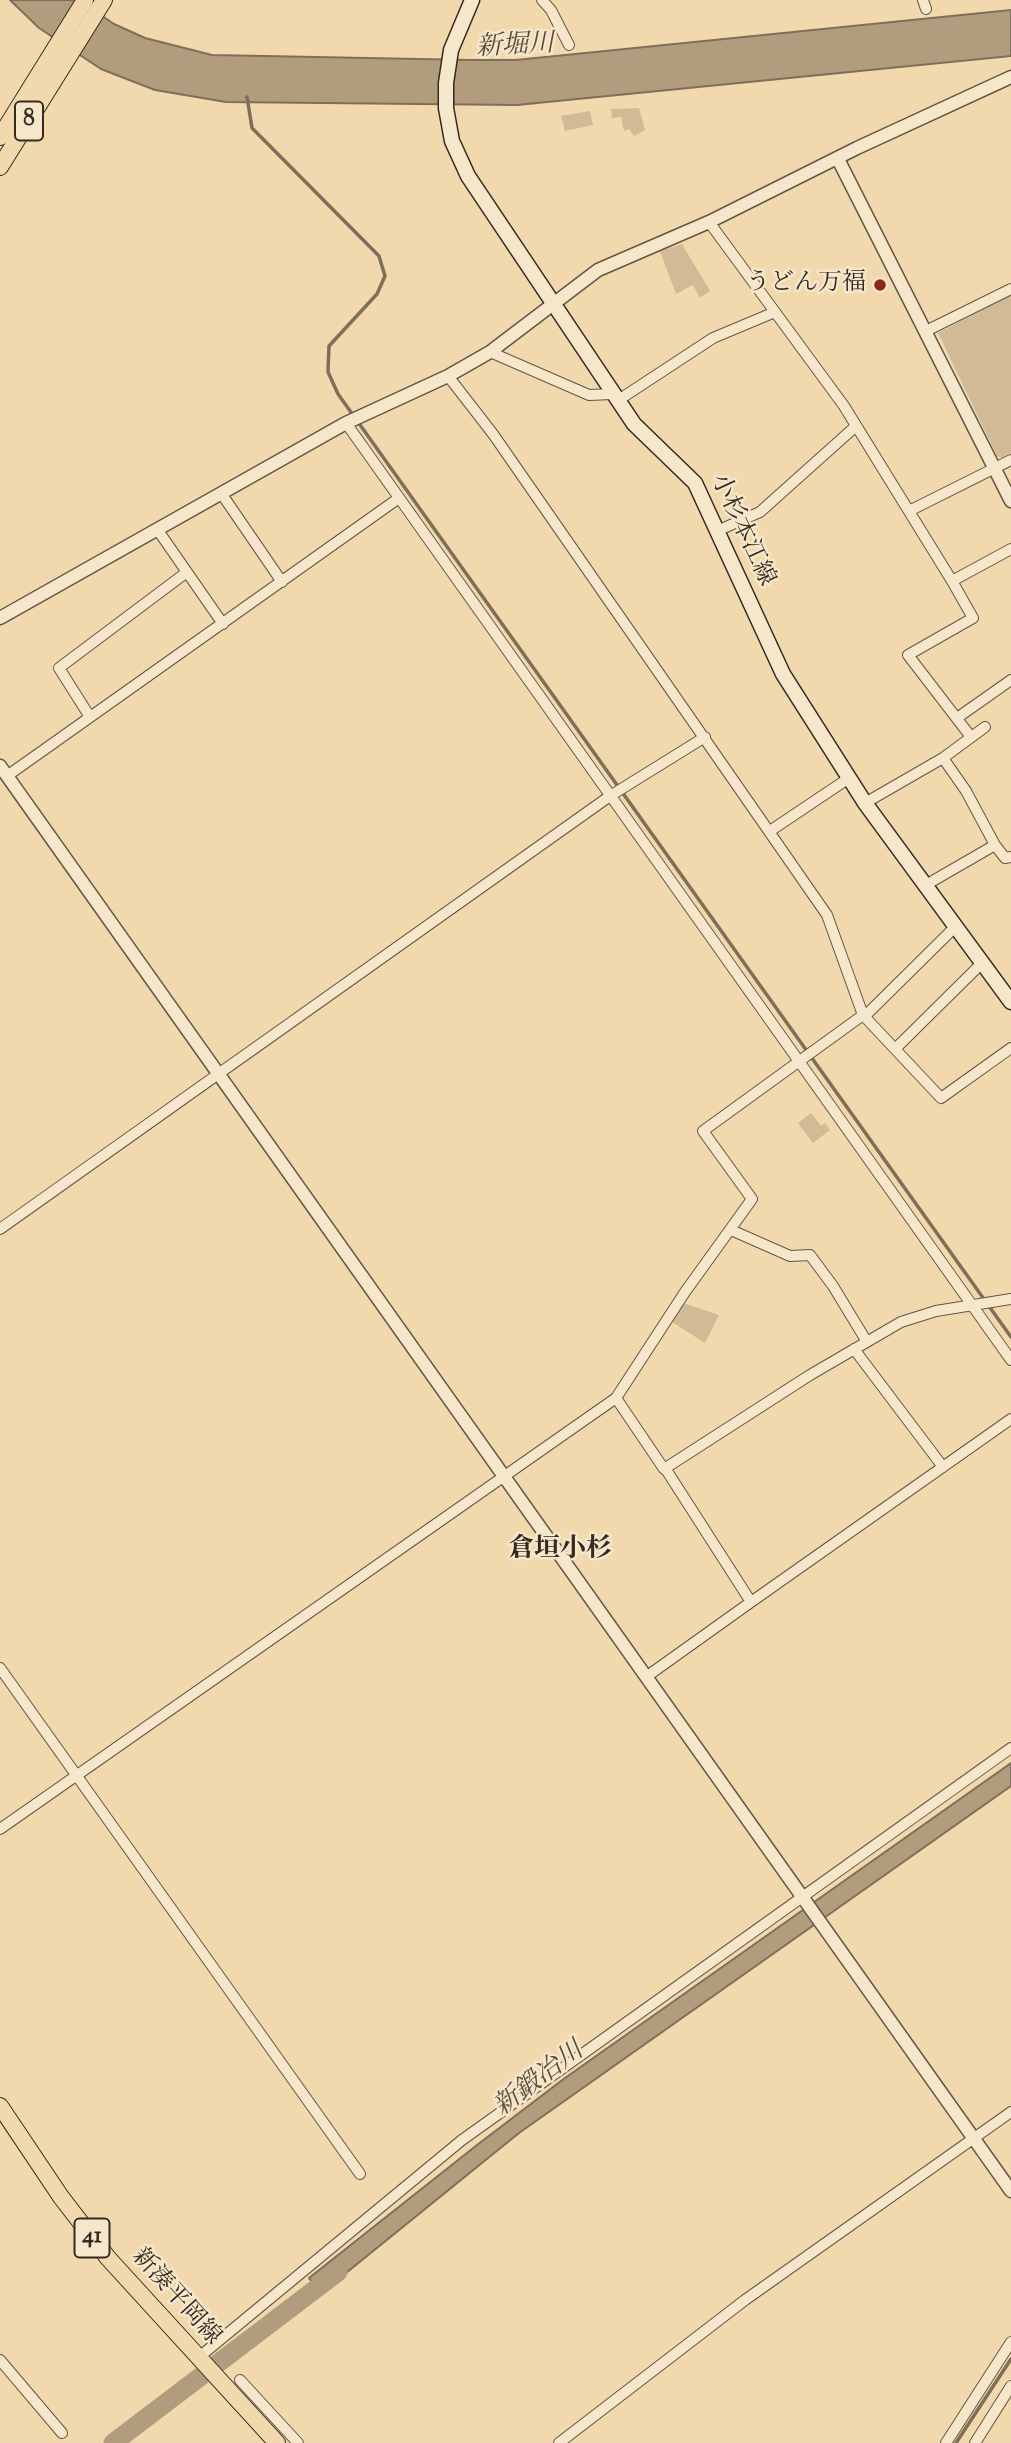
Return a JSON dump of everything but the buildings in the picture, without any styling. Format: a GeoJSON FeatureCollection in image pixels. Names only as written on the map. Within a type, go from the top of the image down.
{"type":"FeatureCollection","features":[{"type":"Feature","properties":{"kind":"main road","name":"8"},"geometry":{"type":"LineString","coordinates":[[0,167],[52,70],[85,0]]}},
{"type":"Feature","properties":{"kind":"main road","name":"8"},"geometry":{"type":"LineString","coordinates":[[0,137],[104,0]]}},
{"type":"Feature","properties":{"kind":"main road","name":"小杉本江線"},"geometry":{"type":"LineString","coordinates":[[472,0],[449,57],[446,108],[452,141],[468,176],[588,351],[614,398],[634,424],[687,471],[701,493],[783,674],[865,803],[1011,1002]]}},
{"type":"Feature","properties":{"kind":"main road","name":"新湊平岡線"},"geometry":{"type":"LineString","coordinates":[[0,2106],[61,2197],[108,2258],[277,2443]]}},
{"type":"Feature","properties":{"kind":"street"},"geometry":{"type":"LineString","coordinates":[[542,0],[551,10],[569,45]]}},
{"type":"Feature","properties":{"kind":"street"},"geometry":{"type":"LineString","coordinates":[[0,618],[346,424],[448,376],[491,352],[598,270],[709,222],[1011,77]]}},
{"type":"Feature","properties":{"kind":"street"},"geometry":{"type":"LineString","coordinates":[[838,159],[1011,501]]}},
{"type":"Feature","properties":{"kind":"street"},"geometry":{"type":"LineString","coordinates":[[709,222],[856,426],[973,618],[908,655],[971,737]]}},
{"type":"Feature","properties":{"kind":"street"},"geometry":{"type":"LineString","coordinates":[[926,331],[1011,289]]}},
{"type":"Feature","properties":{"kind":"street"},"geometry":{"type":"LineString","coordinates":[[491,352],[589,395],[614,398],[713,338],[775,312]]}},
{"type":"Feature","properties":{"kind":"street"},"geometry":{"type":"LineString","coordinates":[[448,376],[500,444],[827,915],[864,1016],[941,1098],[1011,1048]]}},
{"type":"Feature","properties":{"kind":"street"},"geometry":{"type":"LineString","coordinates":[[346,424],[1011,1360]]}},
{"type":"Feature","properties":{"kind":"street"},"geometry":{"type":"LineString","coordinates":[[717,531],[760,512],[856,426]]}},
{"type":"Feature","properties":{"kind":"street"},"geometry":{"type":"LineString","coordinates":[[909,511],[1011,460]]}},
{"type":"Feature","properties":{"kind":"street"},"geometry":{"type":"LineString","coordinates":[[221,493],[282,582]]}},
{"type":"Feature","properties":{"kind":"street"},"geometry":{"type":"LineString","coordinates":[[399,498],[90,717],[4,771],[1011,2191]]}},
{"type":"Feature","properties":{"kind":"street"},"geometry":{"type":"LineString","coordinates":[[157,529],[223,624]]}},
{"type":"Feature","properties":{"kind":"street"},"geometry":{"type":"LineString","coordinates":[[952,581],[1011,549]]}},
{"type":"Feature","properties":{"kind":"street"},"geometry":{"type":"LineString","coordinates":[[90,717],[59,668],[187,572]]}},
{"type":"Feature","properties":{"kind":"street"},"geometry":{"type":"LineString","coordinates":[[957,718],[1011,680]]}},
{"type":"Feature","properties":{"kind":"street"},"geometry":{"type":"LineString","coordinates":[[865,803],[943,758],[985,727]]}},
{"type":"Feature","properties":{"kind":"street"},"geometry":{"type":"LineString","coordinates":[[0,1229],[610,796],[705,737]]}},
{"type":"Feature","properties":{"kind":"street"},"geometry":{"type":"LineString","coordinates":[[943,758],[966,791],[995,845],[1005,858],[1011,857]]}},
{"type":"Feature","properties":{"kind":"street"},"geometry":{"type":"LineString","coordinates":[[769,831],[849,778]]}},
{"type":"Feature","properties":{"kind":"street"},"geometry":{"type":"LineString","coordinates":[[924,886],[995,845]]}},
{"type":"Feature","properties":{"kind":"street"},"geometry":{"type":"LineString","coordinates":[[0,1829],[616,1398],[685,1292],[752,1199],[703,1131],[864,1016],[954,927]]}},
{"type":"Feature","properties":{"kind":"street"},"geometry":{"type":"LineString","coordinates":[[895,1049],[982,963]]}},
{"type":"Feature","properties":{"kind":"street"},"geometry":{"type":"LineString","coordinates":[[731,1230],[790,1256],[810,1255],[833,1286],[867,1342]]}},
{"type":"Feature","properties":{"kind":"street"},"geometry":{"type":"LineString","coordinates":[[665,1468],[901,1322],[936,1311],[1011,1299]]}},
{"type":"Feature","properties":{"kind":"street"},"geometry":{"type":"LineString","coordinates":[[854,1349],[943,1467]]}},
{"type":"Feature","properties":{"kind":"street"},"geometry":{"type":"LineString","coordinates":[[616,1398],[665,1468],[751,1602]]}},
{"type":"Feature","properties":{"kind":"street"},"geometry":{"type":"LineString","coordinates":[[646,1677],[1011,1419]]}},
{"type":"Feature","properties":{"kind":"street"},"geometry":{"type":"LineString","coordinates":[[0,1668],[360,2174]]}},
{"type":"Feature","properties":{"kind":"street"},"geometry":{"type":"LineString","coordinates":[[198,2358],[462,2140],[804,1899],[1011,1748]]}},
{"type":"Feature","properties":{"kind":"street"},"geometry":{"type":"LineString","coordinates":[[559,2443],[745,2300],[1011,2112]]}},
{"type":"Feature","properties":{"kind":"street"},"geometry":{"type":"LineString","coordinates":[[946,2443],[1011,2342]]}},
{"type":"Feature","properties":{"kind":"street"},"geometry":{"type":"LineString","coordinates":[[0,2360],[62,2433]]}},
{"type":"Feature","properties":{"kind":"street"},"geometry":{"type":"LineString","coordinates":[[240,2380],[298,2443]]}},
{"type":"Feature","properties":{"kind":"street"},"geometry":{"type":"LineString","coordinates":[[975,2443],[1011,2386]]}},
{"type":"Feature","properties":{"kind":"shaded area"},"geometry":{"type":"Polygon","coordinates":[[[10,0],[79,0],[114,24],[145,38],[212,55],[471,60],[516,60],[1011,10],[1011,56],[517,105],[226,102],[155,90],[101,69],[39,28],[10,0]]]}},
{"type":"Feature","properties":{"kind":"shaded area"},"geometry":{"type":"Polygon","coordinates":[[[639,108],[645,130],[634,136],[629,129],[624,131],[621,117],[612,118],[611,109],[639,108]]]}},
{"type":"Feature","properties":{"kind":"shaded area"},"geometry":{"type":"Polygon","coordinates":[[[590,111],[593,125],[565,131],[561,116],[590,111]]]}},
{"type":"Feature","properties":{"kind":"shaded area"},"geometry":{"type":"Polygon","coordinates":[[[682,244],[710,291],[700,298],[693,285],[676,294],[660,251],[682,244]]]}},
{"type":"Feature","properties":{"kind":"shaded area"},"geometry":{"type":"Polygon","coordinates":[[[1011,295],[1011,453],[1002,458],[997,456],[938,333],[1011,295]]]}},
{"type":"Feature","properties":{"kind":"shaded area"},"geometry":{"type":"Polygon","coordinates":[[[811,1113],[821,1126],[825,1123],[830,1130],[813,1143],[798,1123],[811,1113]]]}},
{"type":"Feature","properties":{"kind":"shaded area"},"geometry":{"type":"Polygon","coordinates":[[[683,1303],[719,1315],[705,1343],[672,1322],[683,1303]]]}},
{"type":"Feature","properties":{"kind":"shaded area"},"geometry":{"type":"Polygon","coordinates":[[[1011,1763],[1011,1786],[519,2133],[320,2294],[309,2278],[477,2145],[565,2078],[1011,1763]]]}},
{"type":"Feature","properties":{"kind":"waterway"},"geometry":{"type":"LineString","coordinates":[[247,97],[252,128],[379,256],[385,276],[377,294],[329,346],[328,372],[338,394],[1011,1337]]}},
{"type":"Feature","properties":{"kind":"waterway","name":"新鍛冶川"},"geometry":{"type":"LineString","coordinates":[[113,2443],[338,2272]]}},
{"type":"Feature","properties":{"kind":"waterway"},"geometry":{"type":"LineString","coordinates":[[956,2443],[1011,2359]]}},
{"type":"Feature","properties":{"kind":"place","name":"うどん万福"},"geometry":{"type":"Point","coordinates":[880,285]}},
{"type":"Feature","properties":{"kind":"district","name":"倉垣小杉"},"geometry":{"type":"Point","coordinates":[560,1552]}},
{"type":"Feature","properties":{"kind":"water label","name":"新堀川"},"geometry":{"type":"Point","coordinates":[515,48]}}]}
